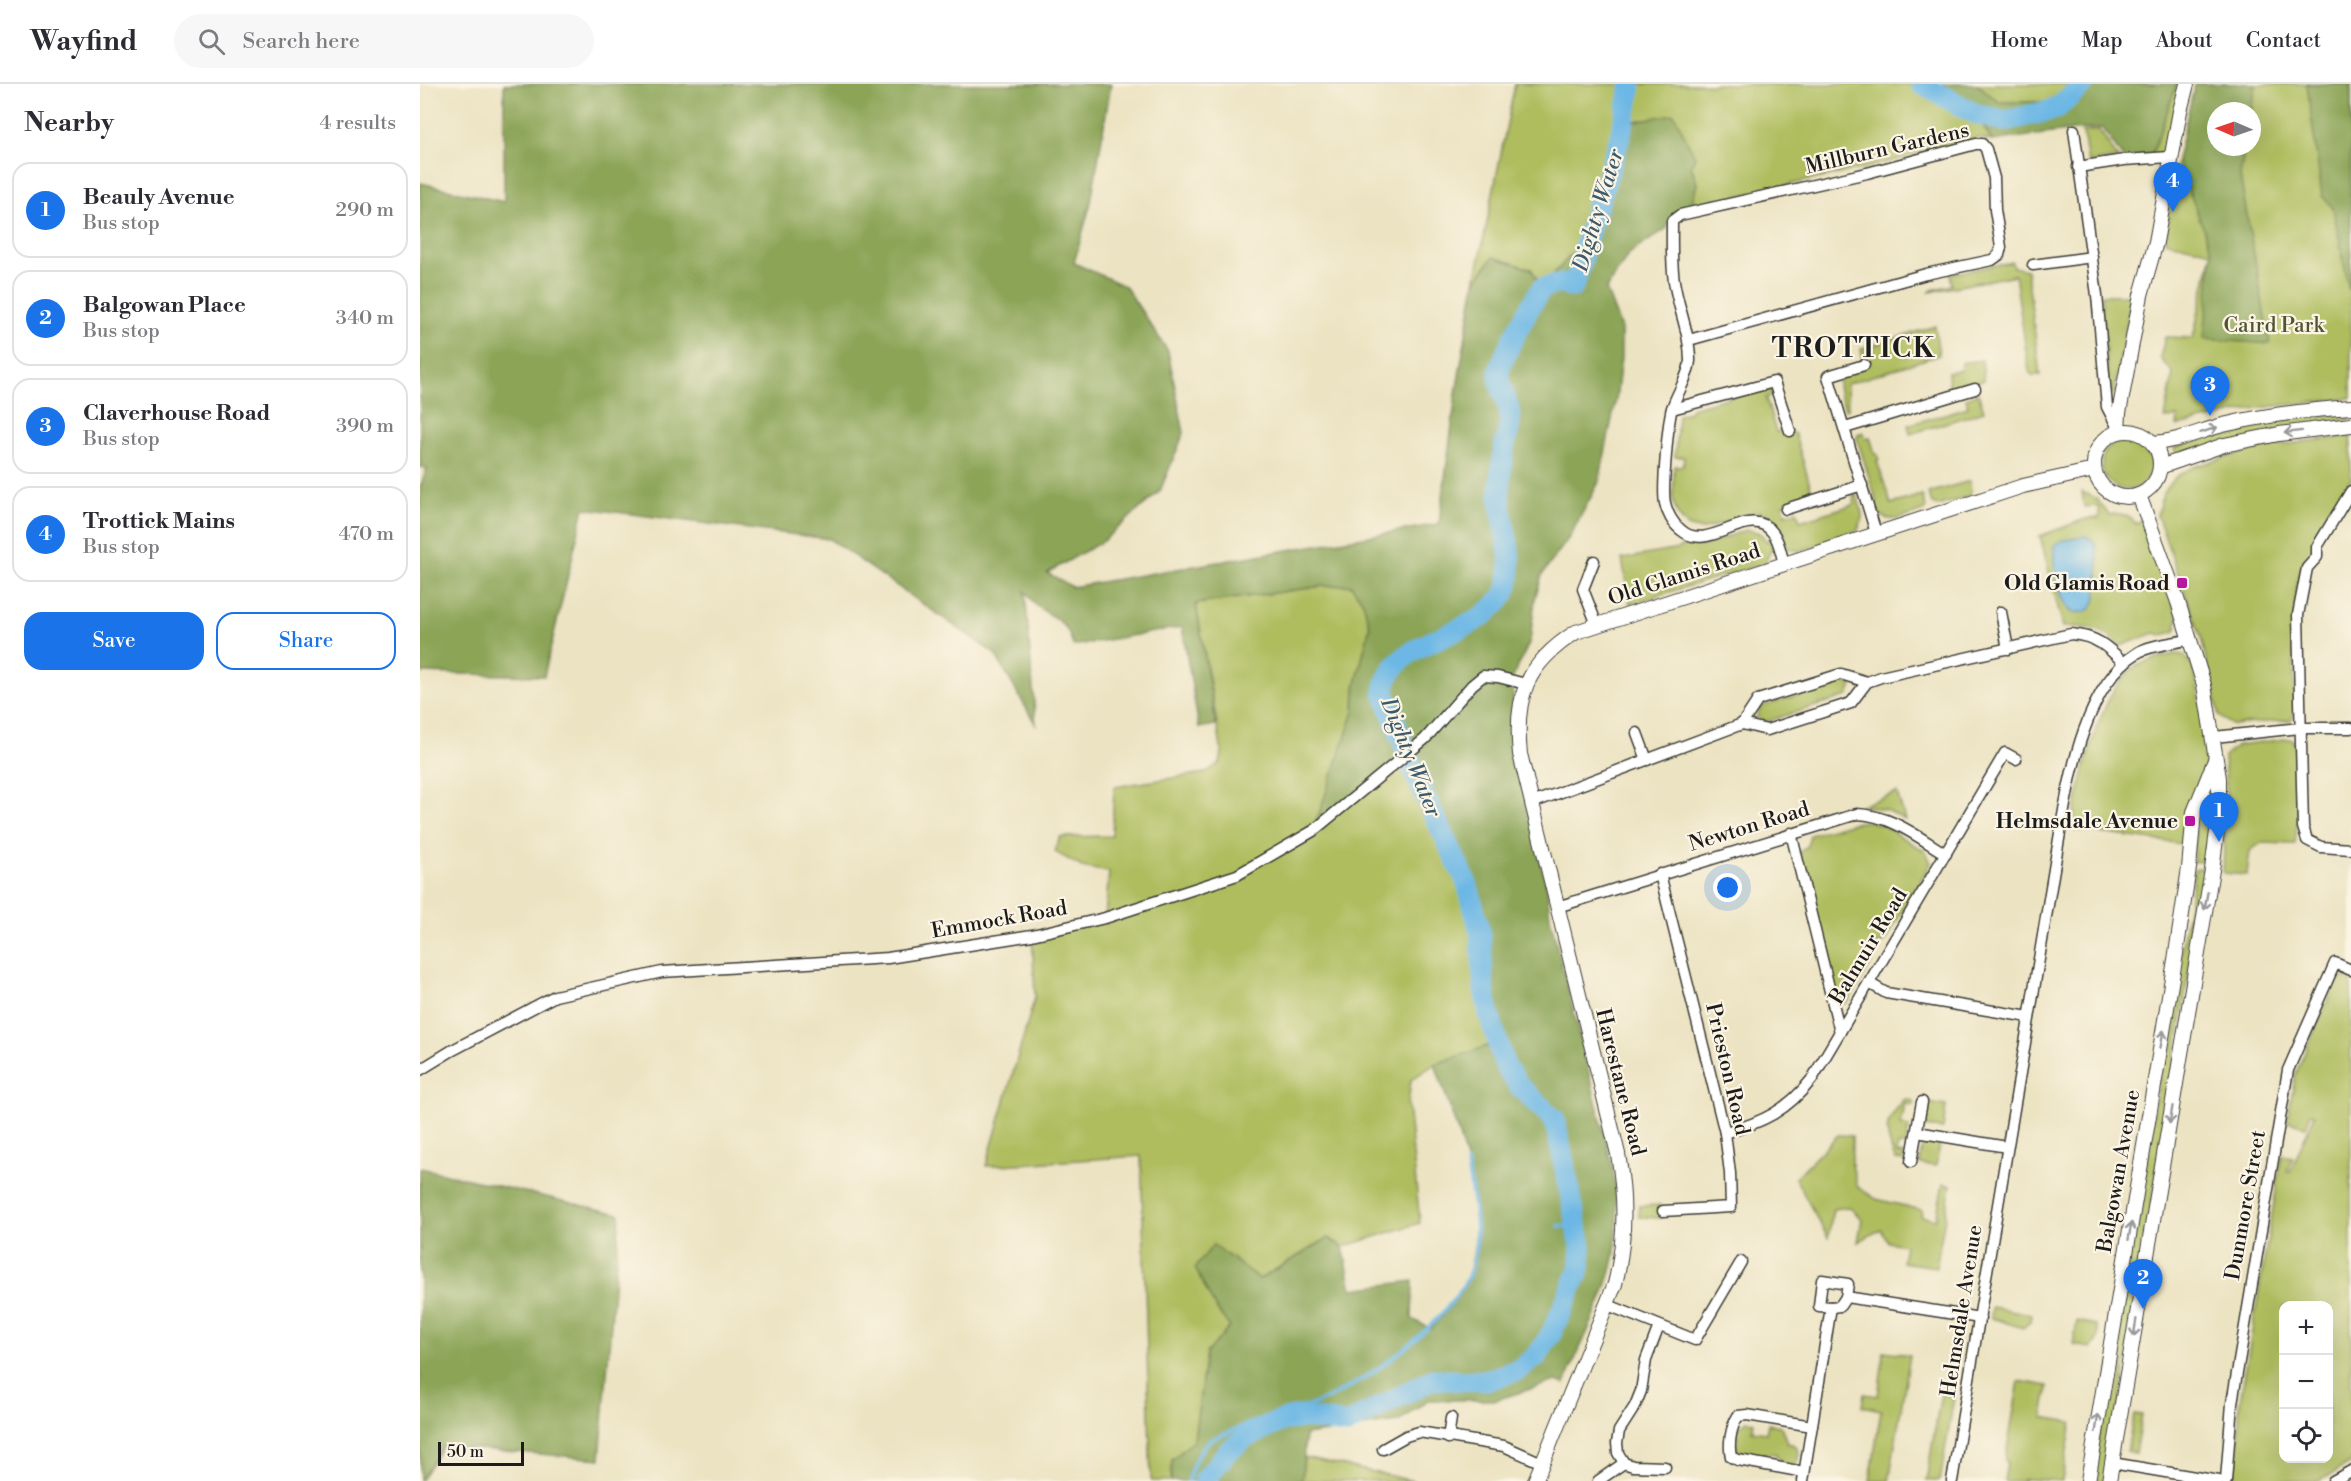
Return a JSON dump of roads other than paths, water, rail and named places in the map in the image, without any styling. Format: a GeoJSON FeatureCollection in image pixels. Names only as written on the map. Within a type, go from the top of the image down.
{"type":"FeatureCollection","features":[{"type":"Feature","properties":{"kind":"street"},"geometry":{"type":"LineString","coordinates":[[2118,430],[2137,432],[2152,443],[2159,454],[2160,467],[2157,478],[2150,488],[2139,495],[2128,498],[2117,496],[2106,490],[2099,482],[2094,470],[2094,458],[2098,447],[2118,430],[2141,295],[2156,242],[2170,157],[2187,84]]}},
{"type":"Feature","properties":{"kind":"street"},"geometry":{"type":"LineString","coordinates":[[2074,130],[2092,257],[2107,407],[2118,430]]}},
{"type":"Feature","properties":{"kind":"street","name":"Millburn Gardens"},"geometry":{"type":"LineString","coordinates":[[1689,340],[1926,274],[1992,260],[1999,255],[2001,247],[1995,210],[1994,178],[1986,149],[1982,144],[1976,144],[1867,172],[1680,215],[1672,221],[1674,280],[1689,340],[1690,364],[1672,409],[1669,424],[1665,502],[1671,519],[1682,531],[1693,537],[1709,537],[1745,523],[1762,524],[1774,533],[1784,563]]}},
{"type":"Feature","properties":{"kind":"street"},"geometry":{"type":"LineString","coordinates":[[2078,167],[2124,160],[2170,157]]}},
{"type":"Feature","properties":{"kind":"street"},"geometry":{"type":"LineString","coordinates":[[2033,265],[2092,257]]}},
{"type":"Feature","properties":{"kind":"street"},"geometry":{"type":"LineString","coordinates":[[1864,365],[1828,376],[1876,533]]}},
{"type":"Feature","properties":{"kind":"street"},"geometry":{"type":"LineString","coordinates":[[1672,409],[1774,382],[1790,431]]}},
{"type":"Feature","properties":{"kind":"street"},"geometry":{"type":"LineString","coordinates":[[1845,428],[1975,389]]}},
{"type":"Feature","properties":{"kind":"street"},"geometry":{"type":"LineString","coordinates":[[2152,443],[2170,442],[2223,425],[2351,407]]}},
{"type":"Feature","properties":{"kind":"street"},"geometry":{"type":"LineString","coordinates":[[2160,467],[2224,445],[2278,434],[2351,425]]}},
{"type":"Feature","properties":{"kind":"street","name":"Old Glamis Road"},"geometry":{"type":"LineString","coordinates":[[1526,684],[1556,645],[1576,632],[2023,486],[2094,470]]}},
{"type":"Feature","properties":{"kind":"street"},"geometry":{"type":"LineString","coordinates":[[1786,510],[1862,485]]}},
{"type":"Feature","properties":{"kind":"street"},"geometry":{"type":"LineString","coordinates":[[2351,491],[2317,547],[2317,557],[2307,568],[2298,615],[2303,827],[2307,840],[2321,847],[2351,849]]}},
{"type":"Feature","properties":{"kind":"street","name":"Balgowan Avenue"},"geometry":{"type":"LineString","coordinates":[[2109,1481],[2212,870],[2219,816],[2219,778],[2204,685],[2191,639],[2139,495]]}},
{"type":"Feature","properties":{"kind":"street","name":"Old Glamis Road"},"geometry":{"type":"LineString","coordinates":[[1594,561],[1583,589],[1597,625]]}},
{"type":"Feature","properties":{"kind":"street"},"geometry":{"type":"LineString","coordinates":[[2001,612],[2008,649]]}},
{"type":"Feature","properties":{"kind":"street"},"geometry":{"type":"LineString","coordinates":[[1742,724],[1758,700],[1842,674],[1867,682],[2071,634],[2095,638],[2106,645],[2124,663]]}},
{"type":"Feature","properties":{"kind":"street","name":"Helmsdale Avenue"},"geometry":{"type":"LineString","coordinates":[[1952,1481],[2070,775],[2080,741],[2093,710],[2107,683],[2124,663],[2139,651],[2191,639]]}},
{"type":"Feature","properties":{"kind":"street","name":"Emmock Road"},"geometry":{"type":"LineString","coordinates":[[420,1070],[555,996],[662,972],[888,958],[1032,935],[1105,918],[1237,875],[1313,831],[1425,739],[1483,676],[1498,676],[1526,684]]}},
{"type":"Feature","properties":{"kind":"street"},"geometry":{"type":"LineString","coordinates":[[1532,803],[1742,724],[1767,730],[1851,703],[1867,682]]}},
{"type":"Feature","properties":{"kind":"street","name":"Harestane Road"},"geometry":{"type":"LineString","coordinates":[[1526,684],[1519,705],[1517,729],[1520,754],[1618,1154],[1624,1186],[1625,1221],[1623,1253],[1608,1305],[1535,1481]]}},
{"type":"Feature","properties":{"kind":"street"},"geometry":{"type":"LineString","coordinates":[[2214,737],[2300,728],[2351,728]]}},
{"type":"Feature","properties":{"kind":"street"},"geometry":{"type":"LineString","coordinates":[[1637,732],[1647,760]]}},
{"type":"Feature","properties":{"kind":"street","name":"Balmuir Road"},"geometry":{"type":"LineString","coordinates":[[1725,1133],[1755,1125],[1798,1098],[1812,1079],[2005,753],[2016,759]]}},
{"type":"Feature","properties":{"kind":"street","name":"Balgowan Avenue"},"geometry":{"type":"LineString","coordinates":[[2088,1481],[2189,868],[2194,812],[2215,760]]}},
{"type":"Feature","properties":{"kind":"street","name":"Newton Road"},"geometry":{"type":"LineString","coordinates":[[1557,907],[1848,816],[1871,814],[1886,818],[1946,854]]}},
{"type":"Feature","properties":{"kind":"street"},"geometry":{"type":"LineString","coordinates":[[1791,833],[1840,1032]]}},
{"type":"Feature","properties":{"kind":"street"},"geometry":{"type":"LineString","coordinates":[[2189,868],[2201,865],[2212,870]]}},
{"type":"Feature","properties":{"kind":"street","name":"Prieston Road"},"geometry":{"type":"LineString","coordinates":[[1660,874],[1725,1133],[1731,1207],[1663,1211]]}},
{"type":"Feature","properties":{"kind":"street","name":"Dunmore Street"},"geometry":{"type":"LineString","coordinates":[[2226,1481],[2232,1403],[2288,1070],[2335,963],[2351,970]]}},
{"type":"Feature","properties":{"kind":"street"},"geometry":{"type":"LineString","coordinates":[[1869,983],[1886,993],[2029,1017]]}},
{"type":"Feature","properties":{"kind":"street"},"geometry":{"type":"LineString","coordinates":[[1911,1162],[1922,1102]]}},
{"type":"Feature","properties":{"kind":"street"},"geometry":{"type":"LineString","coordinates":[[1917,1132],[2007,1147]]}},
{"type":"Feature","properties":{"kind":"street"},"geometry":{"type":"LineString","coordinates":[[1608,1305],[1695,1340],[1741,1262]]}},
{"type":"Feature","properties":{"kind":"street"},"geometry":{"type":"LineString","coordinates":[[1822,1280],[1848,1284],[1846,1297],[1840,1306],[1831,1307],[1819,1305],[1822,1280]]}},
{"type":"Feature","properties":{"kind":"street"},"geometry":{"type":"LineString","coordinates":[[1846,1297],[1980,1318]]}},
{"type":"Feature","properties":{"kind":"street"},"geometry":{"type":"LineString","coordinates":[[1812,1426],[1747,1415],[1738,1416],[1734,1423],[1729,1449],[1731,1457],[1804,1477],[1831,1307]]}},
{"type":"Feature","properties":{"kind":"street"},"geometry":{"type":"LineString","coordinates":[[1659,1326],[1646,1360],[1641,1391],[1635,1407],[1619,1431],[1617,1443],[1618,1453],[1624,1463],[1633,1467],[1665,1467]]}},
{"type":"Feature","properties":{"kind":"street"},"geometry":{"type":"LineString","coordinates":[[1448,1438],[1451,1418]]}},
{"type":"Feature","properties":{"kind":"street"},"geometry":{"type":"LineString","coordinates":[[1383,1449],[1414,1433],[1504,1446],[1542,1463]]}},
{"type":"Feature","properties":{"kind":"street"},"geometry":{"type":"LineString","coordinates":[[1598,1481],[1624,1463]]}},
{"type":"Feature","properties":{"kind":"street"},"geometry":{"type":"LineString","coordinates":[[2112,1463],[2219,1481]]}},
{"type":"Feature","properties":{"kind":"street"},"geometry":{"type":"LineString","coordinates":[[2333,1481],[2351,1471]]}},
{"type":"Feature","properties":{"kind":"water"},"geometry":{"type":"Polygon","coordinates":[[[2085,536],[2094,541],[2097,550],[2096,599],[2091,609],[2080,613],[2071,612],[2062,597],[2057,580],[2054,546],[2061,541],[2085,536]]]}},
{"type":"Feature","properties":{"kind":"waterway","name":"Dighty Water"},"geometry":{"type":"LineString","coordinates":[[1204,1481],[1228,1451],[1245,1438],[1284,1420],[1306,1418],[1347,1424],[1433,1379],[1488,1380],[1518,1370],[1537,1356],[1552,1332],[1580,1269],[1581,1246],[1555,1120],[1520,1087],[1505,1066],[1489,1014],[1484,989],[1480,931],[1467,883],[1419,784],[1384,693],[1389,675],[1400,661],[1414,651],[1483,616],[1505,593],[1509,582],[1510,558],[1501,510],[1500,484],[1510,420],[1499,373],[1511,344],[1542,288],[1560,283],[1573,287],[1619,139],[1631,84]]}},
{"type":"Feature","properties":{"kind":"waterway","name":"Dighty Water"},"geometry":{"type":"LineString","coordinates":[[1921,84],[1976,114],[2005,121],[2056,109],[2084,84]]}},
{"type":"Feature","properties":{"kind":"waterway","name":"Dighty Water"},"geometry":{"type":"LineString","coordinates":[[1188,1481],[1196,1459],[1210,1440],[1257,1420],[1330,1398],[1403,1350],[1447,1308],[1462,1287],[1472,1267],[1475,1254],[1475,1214],[1467,1162]]}},
{"type":"Feature","properties":{"kind":"waterway","name":"Dighty Water"},"geometry":{"type":"LineString","coordinates":[[1559,1226],[1576,1227]]}},
{"type":"Feature","properties":{"kind":"place","name":"Trottick Mains"},"geometry":{"type":"Point","coordinates":[2173,212]}},
{"type":"Feature","properties":{"kind":"place","name":"Claverhouse Road"},"geometry":{"type":"Point","coordinates":[2210,416]}},
{"type":"Feature","properties":{"kind":"place","name":"Old Glamis Road"},"geometry":{"type":"Point","coordinates":[2182,583]}},
{"type":"Feature","properties":{"kind":"place","name":"Helmsdale Avenue"},"geometry":{"type":"Point","coordinates":[2190,821]}},
{"type":"Feature","properties":{"kind":"place","name":"Beauly Avenue"},"geometry":{"type":"Point","coordinates":[2219,842]}},
{"type":"Feature","properties":{"kind":"place","name":"Balgowan Place"},"geometry":{"type":"Point","coordinates":[2143,1309]}},
{"type":"Feature","properties":{"kind":"district","name":"TROTTICK"},"geometry":{"type":"Point","coordinates":[1854,348]}},
{"type":"Feature","properties":{"kind":"park label","name":"Caird Park"},"geometry":{"type":"Point","coordinates":[2274,325]}}]}
